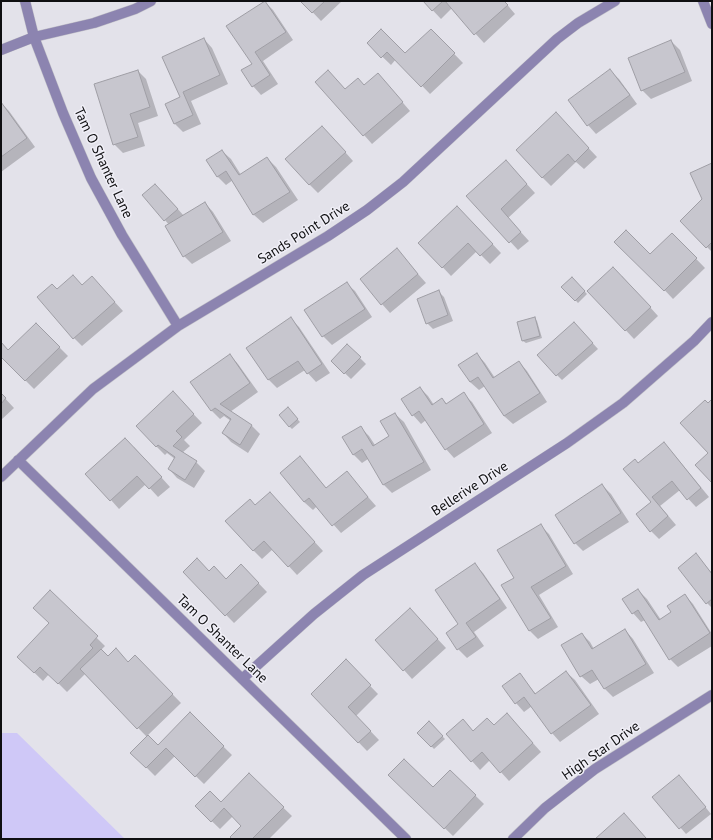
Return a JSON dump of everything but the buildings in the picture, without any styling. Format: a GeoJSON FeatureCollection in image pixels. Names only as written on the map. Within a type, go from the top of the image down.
{"type":"FeatureCollection","features":[{"type":"Feature","properties":{"kind":"street","name":"Tam O Shanter Lane"},"geometry":{"type":"LineString","coordinates":[[25,1],[34,37],[63,113],[91,178],[122,235],[178,326]]}},
{"type":"Feature","properties":{"kind":"street"},"geometry":{"type":"LineString","coordinates":[[1,50],[34,37],[94,23],[135,9],[151,1]]}},
{"type":"Feature","properties":{"kind":"street","name":"Sands Point Drive"},"geometry":{"type":"LineString","coordinates":[[1,477],[93,389],[178,326],[328,236],[367,210],[403,182],[557,39],[578,23],[615,1]]}},
{"type":"Feature","properties":{"kind":"street"},"geometry":{"type":"LineString","coordinates":[[703,1],[712,24]]}},
{"type":"Feature","properties":{"kind":"street","name":"Bellerive Drive"},"geometry":{"type":"LineString","coordinates":[[242,679],[314,614],[363,575],[567,443],[622,403],[694,341],[712,322]]}},
{"type":"Feature","properties":{"kind":"street","name":"Tam O Shanter Lane"},"geometry":{"type":"LineString","coordinates":[[18,460],[406,839]]}},
{"type":"Feature","properties":{"kind":"street","name":"High Star Drive"},"geometry":{"type":"LineString","coordinates":[[513,839],[545,808],[595,769],[712,695]]}},
{"type":"Feature","properties":{"kind":"shaded area"},"geometry":{"type":"Polygon","coordinates":[[[1,733],[17,733],[125,839],[1,839],[1,733]]]}}]}
